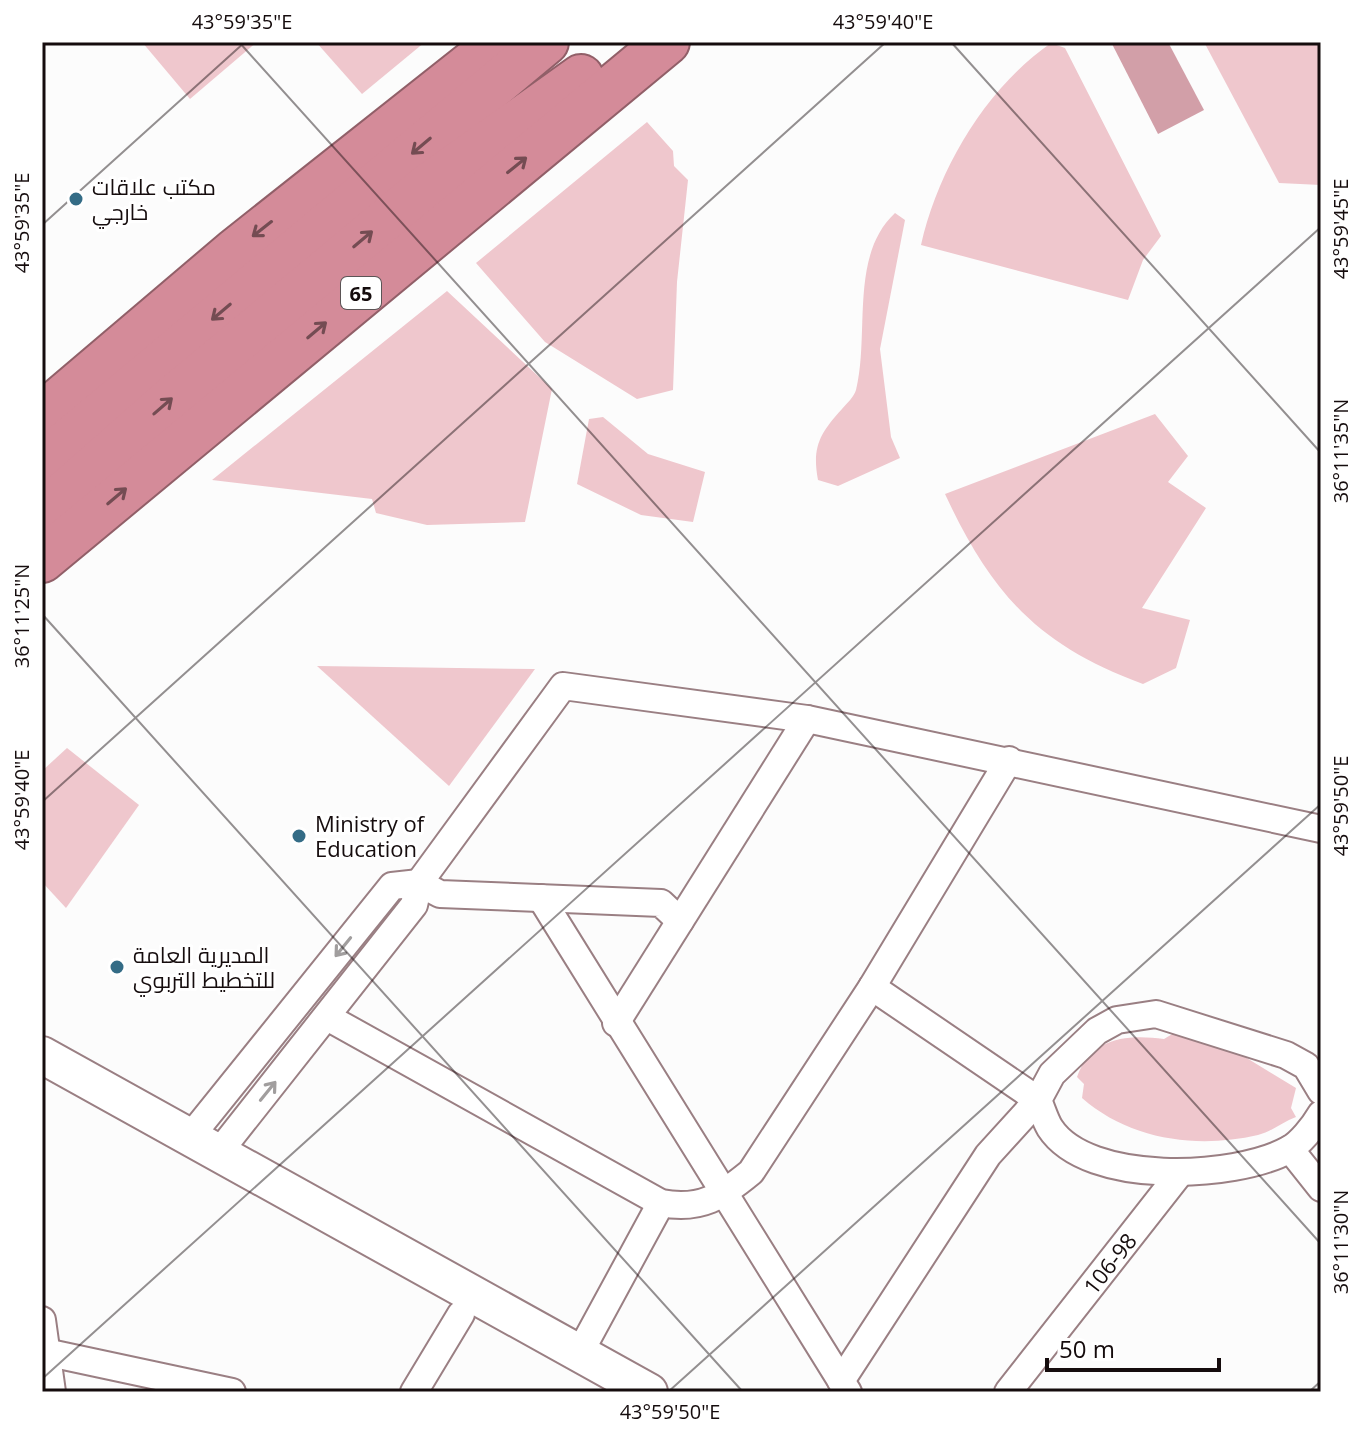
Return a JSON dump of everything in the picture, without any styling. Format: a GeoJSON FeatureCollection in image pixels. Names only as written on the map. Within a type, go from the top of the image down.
{"type":"FeatureCollection","features":[{"type":"Feature","properties":{"kind":"highway"},"geometry":{"type":"LineString","coordinates":[[42,415],[235,251],[499,42]]}},
{"type":"Feature","properties":{"kind":"highway"},"geometry":{"type":"LineString","coordinates":[[42,463],[546,42]]}},
{"type":"Feature","properties":{"kind":"highway","name":"65"},"geometry":{"type":"LineString","coordinates":[[46,546],[169,401],[428,186],[626,42]]}},
{"type":"Feature","properties":{"kind":"highway","name":"65"},"geometry":{"type":"LineString","coordinates":[[46,546],[667,42]]}},
{"type":"Feature","properties":{"kind":"highway"},"geometry":{"type":"LineString","coordinates":[[42,392],[104,360]]}},
{"type":"Feature","properties":{"kind":"street"},"geometry":{"type":"LineString","coordinates":[[205,1144],[327,1017],[414,905],[419,883],[563,686],[807,719],[1321,829]]}},
{"type":"Feature","properties":{"kind":"street"},"geometry":{"type":"LineString","coordinates":[[616,1023],[807,719]]}},
{"type":"Feature","properties":{"kind":"street"},"geometry":{"type":"LineString","coordinates":[[327,1017],[661,1203],[682,1207],[707,1203],[724,1195],[751,1172],[872,987],[1009,760]]}},
{"type":"Feature","properties":{"kind":"street"},"geometry":{"type":"LineString","coordinates":[[205,1144],[392,886],[419,883],[440,894],[661,903],[680,921]]}},
{"type":"Feature","properties":{"kind":"street"},"geometry":{"type":"LineString","coordinates":[[541,898],[844,1387],[988,1155],[1038,1100],[1052,1074],[1097,1031],[1117,1020],[1156,1014],[1286,1055],[1306,1066],[1321,1091]]}},
{"type":"Feature","properties":{"kind":"street"},"geometry":{"type":"LineString","coordinates":[[872,987],[1038,1100],[1051,1129],[1095,1159],[1156,1173],[1248,1164],[1290,1149],[1321,1114]]}},
{"type":"Feature","properties":{"kind":"street"},"geometry":{"type":"LineString","coordinates":[[42,1055],[649,1392]]}},
{"type":"Feature","properties":{"kind":"street"},"geometry":{"type":"LineString","coordinates":[[42,1080],[600,1392]]}},
{"type":"Feature","properties":{"kind":"street"},"geometry":{"type":"LineString","coordinates":[[1290,1149],[1321,1188]]}},
{"type":"Feature","properties":{"kind":"street","name":"106-98"},"geometry":{"type":"LineString","coordinates":[[1008,1392],[1180,1173]]}},
{"type":"Feature","properties":{"kind":"street"},"geometry":{"type":"LineString","coordinates":[[579,1354],[661,1203]]}},
{"type":"Feature","properties":{"kind":"street"},"geometry":{"type":"LineString","coordinates":[[414,1392],[461,1314]]}},
{"type":"Feature","properties":{"kind":"street"},"geometry":{"type":"LineString","coordinates":[[42,1320],[52,1392]]}},
{"type":"Feature","properties":{"kind":"street"},"geometry":{"type":"LineString","coordinates":[[45,1352],[232,1392]]}},
{"type":"Feature","properties":{"kind":"shaded area"},"geometry":{"type":"Polygon","coordinates":[[[142,42],[257,42],[190,99],[142,42]]]}},
{"type":"Feature","properties":{"kind":"shaded area"},"geometry":{"type":"Polygon","coordinates":[[[316,42],[425,42],[362,94],[316,42]]]}},
{"type":"Feature","properties":{"kind":"shaded area"},"geometry":{"type":"Polygon","coordinates":[[[1111,42],[1168,42],[1204,110],[1158,134],[1111,42]]]}},
{"type":"Feature","properties":{"kind":"shaded area"},"geometry":{"type":"Polygon","coordinates":[[[1204,42],[1321,42],[1321,185],[1279,183],[1204,42]]]}},
{"type":"Feature","properties":{"kind":"shaded area"},"geometry":{"type":"Polygon","coordinates":[[[1051,43],[1065,48],[1161,236],[1143,260],[1128,300],[921,245],[939,188],[968,132],[1006,83],[1027,61],[1051,43]]]}},
{"type":"Feature","properties":{"kind":"shaded area"},"geometry":{"type":"Polygon","coordinates":[[[647,122],[673,151],[674,166],[688,180],[677,282],[673,390],[637,399],[545,342],[476,263],[647,122]]]}},
{"type":"Feature","properties":{"kind":"shaded area"},"geometry":{"type":"Polygon","coordinates":[[[895,213],[905,220],[880,349],[891,437],[900,458],[838,486],[818,480],[817,450],[828,426],[856,390],[866,273],[871,251],[895,213]]]}},
{"type":"Feature","properties":{"kind":"shaded area"},"geometry":{"type":"Polygon","coordinates":[[[447,291],[552,389],[525,522],[427,525],[376,513],[372,499],[212,480],[447,291]]]}},
{"type":"Feature","properties":{"kind":"shaded area"},"geometry":{"type":"Polygon","coordinates":[[[1155,414],[1188,456],[1168,482],[1206,508],[1142,608],[1190,620],[1176,668],[1143,684],[1074,652],[1022,612],[1000,588],[981,560],[945,494],[1155,414]]]}},
{"type":"Feature","properties":{"kind":"shaded area"},"geometry":{"type":"Polygon","coordinates":[[[603,417],[648,454],[705,472],[693,522],[641,515],[577,484],[589,419],[603,417]]]}},
{"type":"Feature","properties":{"kind":"shaded area"},"geometry":{"type":"Polygon","coordinates":[[[317,666],[535,669],[449,786],[317,666]]]}},
{"type":"Feature","properties":{"kind":"shaded area"},"geometry":{"type":"Polygon","coordinates":[[[67,748],[139,805],[66,908],[42,882],[42,771],[67,748]]]}},
{"type":"Feature","properties":{"kind":"shaded area"},"geometry":{"type":"Polygon","coordinates":[[[1179,1030],[1206,1044],[1232,1049],[1296,1088],[1291,1108],[1296,1117],[1258,1135],[1188,1141],[1143,1132],[1101,1112],[1082,1098],[1084,1084],[1077,1077],[1091,1053],[1112,1041],[1137,1037],[1164,1039],[1179,1030]]]}},
{"type":"Feature","properties":{"kind":"place","name":"مكتب علاقات خارجي"},"geometry":{"type":"Point","coordinates":[76,199]}},
{"type":"Feature","properties":{"kind":"place","name":"Ministry of Education"},"geometry":{"type":"Point","coordinates":[299,836]}},
{"type":"Feature","properties":{"kind":"place","name":"المديرية العامة للتخطيط التربوي"},"geometry":{"type":"Point","coordinates":[117,967]}}]}
